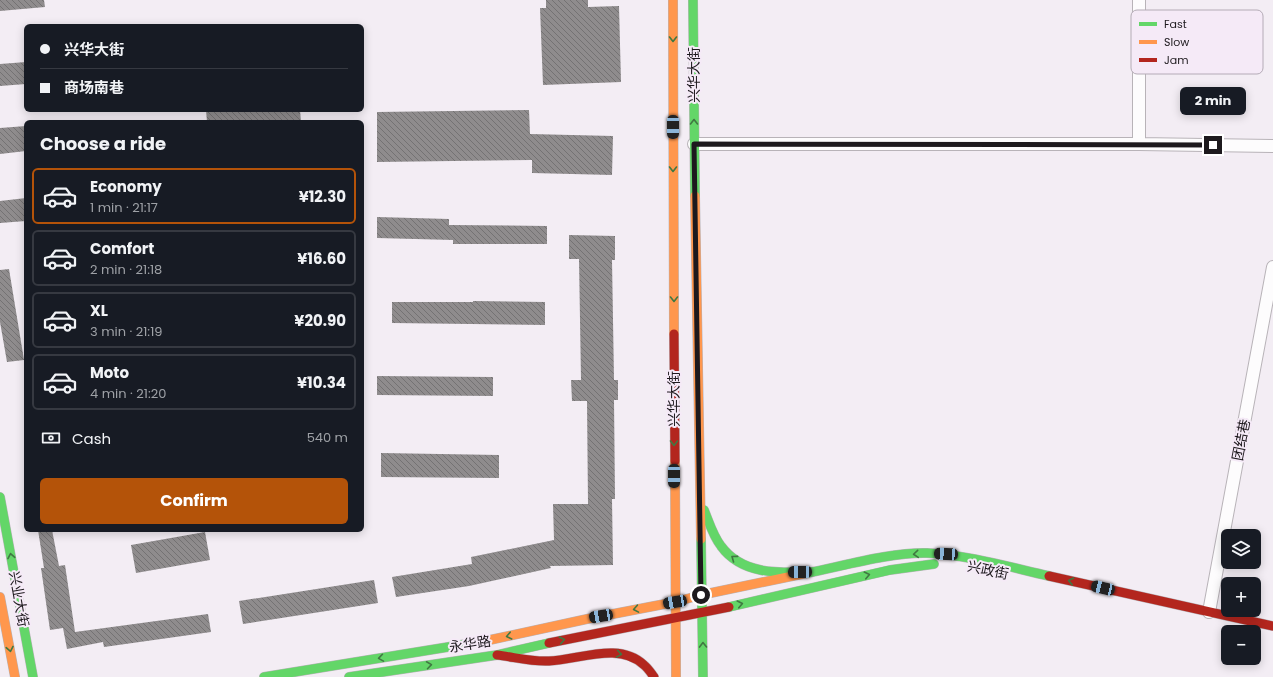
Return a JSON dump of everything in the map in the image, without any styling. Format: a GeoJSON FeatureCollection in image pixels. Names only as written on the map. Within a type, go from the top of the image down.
{"type":"FeatureCollection","features":[{"type":"Feature","properties":{"kind":"main road","name":"兴华大街"},"geometry":{"type":"LineString","coordinates":[[673,0],[676,677]]}},
{"type":"Feature","properties":{"kind":"main road","name":"兴华大街"},"geometry":{"type":"LineString","coordinates":[[693,0],[703,677]]}},
{"type":"Feature","properties":{"kind":"main road","name":"兴业大街"},"geometry":{"type":"LineString","coordinates":[[0,497],[33,677]]}},
{"type":"Feature","properties":{"kind":"main road"},"geometry":{"type":"LineString","coordinates":[[700,500],[712,531],[721,548],[733,559],[751,569],[776,573],[811,572]]}},
{"type":"Feature","properties":{"kind":"main road","name":"兴政街"},"geometry":{"type":"LineString","coordinates":[[701,595],[890,556],[926,553],[946,554],[966,557],[1273,626]]}},
{"type":"Feature","properties":{"kind":"main road","name":"兴政街"},"geometry":{"type":"LineString","coordinates":[[702,613],[890,570],[927,564],[946,564],[964,565],[1273,633]]}},
{"type":"Feature","properties":{"kind":"main road","name":"永华路"},"geometry":{"type":"LineString","coordinates":[[264,677],[496,639],[586,619],[675,602],[701,595]]}},
{"type":"Feature","properties":{"kind":"main road","name":"兴业大街"},"geometry":{"type":"LineString","coordinates":[[0,597],[15,677]]}},
{"type":"Feature","properties":{"kind":"main road","name":"永华路"},"geometry":{"type":"LineString","coordinates":[[349,677],[496,655],[563,640],[702,613]]}},
{"type":"Feature","properties":{"kind":"main road"},"geometry":{"type":"LineString","coordinates":[[496,655],[549,661],[614,652],[629,656],[642,663],[654,677]]}},
{"type":"Feature","properties":{"kind":"street"},"geometry":{"type":"LineString","coordinates":[[1139,74],[1139,144]]}},
{"type":"Feature","properties":{"kind":"street"},"geometry":{"type":"LineString","coordinates":[[694,144],[1139,144],[1273,146]]}},
{"type":"Feature","properties":{"kind":"street","name":"团结巷"},"geometry":{"type":"LineString","coordinates":[[1209,612],[1273,267]]}},
{"type":"Feature","properties":{"kind":"building"},"geometry":{"type":"Polygon","coordinates":[[[0,0],[44,0],[45,7],[0,11],[0,0]]]}},
{"type":"Feature","properties":{"kind":"building"},"geometry":{"type":"Polygon","coordinates":[[[546,0],[588,0],[588,7],[619,6],[621,82],[543,85],[540,8],[546,8],[546,0]]]}},
{"type":"Feature","properties":{"kind":"building"},"geometry":{"type":"Polygon","coordinates":[[[24,62],[24,84],[0,86],[0,64],[24,62]]]}},
{"type":"Feature","properties":{"kind":"building"},"geometry":{"type":"Polygon","coordinates":[[[529,110],[530,134],[613,136],[612,175],[532,173],[532,160],[377,162],[377,112],[529,110]]]}},
{"type":"Feature","properties":{"kind":"building"},"geometry":{"type":"Polygon","coordinates":[[[206,112],[300,112],[301,120],[207,120],[206,112]]]}},
{"type":"Feature","properties":{"kind":"building"},"geometry":{"type":"Polygon","coordinates":[[[24,126],[24,151],[0,154],[0,128],[24,126]]]}},
{"type":"Feature","properties":{"kind":"building"},"geometry":{"type":"Polygon","coordinates":[[[24,198],[24,221],[0,223],[0,201],[24,198]]]}},
{"type":"Feature","properties":{"kind":"building"},"geometry":{"type":"Polygon","coordinates":[[[377,217],[449,219],[449,225],[547,226],[547,244],[453,244],[453,240],[377,238],[377,217]]]}},
{"type":"Feature","properties":{"kind":"building"},"geometry":{"type":"Polygon","coordinates":[[[569,235],[615,236],[615,260],[612,260],[614,380],[618,380],[618,400],[614,400],[615,499],[612,499],[613,565],[550,566],[551,568],[469,586],[396,597],[392,577],[472,564],[471,557],[554,540],[553,504],[588,504],[587,401],[572,401],[571,380],[581,380],[579,259],[569,259],[569,235]]]}},
{"type":"Feature","properties":{"kind":"building"},"geometry":{"type":"Polygon","coordinates":[[[9,269],[24,360],[7,362],[0,322],[0,270],[9,269]]]}},
{"type":"Feature","properties":{"kind":"building"},"geometry":{"type":"Polygon","coordinates":[[[392,302],[545,302],[545,325],[392,323],[392,302]]]}},
{"type":"Feature","properties":{"kind":"building"},"geometry":{"type":"Polygon","coordinates":[[[377,376],[493,377],[493,396],[377,395],[377,376]]]}},
{"type":"Feature","properties":{"kind":"building"},"geometry":{"type":"Polygon","coordinates":[[[381,453],[499,455],[499,478],[381,477],[381,453]]]}},
{"type":"Feature","properties":{"kind":"building"},"geometry":{"type":"Polygon","coordinates":[[[38,532],[52,532],[59,566],[65,565],[75,632],[208,614],[211,632],[104,647],[103,642],[67,649],[63,628],[50,630],[41,568],[44,568],[38,532]]]}},
{"type":"Feature","properties":{"kind":"building"},"geometry":{"type":"Polygon","coordinates":[[[205,532],[210,560],[136,573],[131,545],[205,532]]]}},
{"type":"Feature","properties":{"kind":"building"},"geometry":{"type":"Polygon","coordinates":[[[374,580],[378,603],[243,624],[239,601],[374,580]]]}},
{"type":"Feature","properties":{"kind":"traffic: fast"},"geometry":{"type":"LineString","coordinates":[[693,0],[695,196]]}},
{"type":"Feature","properties":{"kind":"traffic: fast"},"geometry":{"type":"LineString","coordinates":[[0,497],[33,677]]}},
{"type":"Feature","properties":{"kind":"traffic: fast"},"geometry":{"type":"LineString","coordinates":[[704,510],[711,529],[718,542],[739,562],[750,567],[774,572],[811,572]]}},
{"type":"Feature","properties":{"kind":"traffic: fast"},"geometry":{"type":"LineString","coordinates":[[701,539],[703,677]]}},
{"type":"Feature","properties":{"kind":"traffic: fast"},"geometry":{"type":"LineString","coordinates":[[807,573],[883,557],[913,553],[927,553],[958,556],[1049,576]]}},
{"type":"Feature","properties":{"kind":"traffic: fast"},"geometry":{"type":"LineString","coordinates":[[729,607],[890,570],[934,564]]}},
{"type":"Feature","properties":{"kind":"traffic: fast"},"geometry":{"type":"LineString","coordinates":[[264,677],[485,641]]}},
{"type":"Feature","properties":{"kind":"traffic: fast"},"geometry":{"type":"LineString","coordinates":[[349,677],[497,655],[549,643]]}},
{"type":"Feature","properties":{"kind":"traffic: slow"},"geometry":{"type":"LineString","coordinates":[[673,0],[674,334]]}},
{"type":"Feature","properties":{"kind":"traffic: slow"},"geometry":{"type":"LineString","coordinates":[[695,196],[701,539]]}},
{"type":"Feature","properties":{"kind":"traffic: slow"},"geometry":{"type":"LineString","coordinates":[[675,461],[676,677]]}},
{"type":"Feature","properties":{"kind":"traffic: slow"},"geometry":{"type":"LineString","coordinates":[[485,641],[807,573]]}},
{"type":"Feature","properties":{"kind":"traffic: slow"},"geometry":{"type":"LineString","coordinates":[[0,597],[15,677]]}},
{"type":"Feature","properties":{"kind":"traffic: jam"},"geometry":{"type":"LineString","coordinates":[[674,334],[675,461]]}},
{"type":"Feature","properties":{"kind":"traffic: jam"},"geometry":{"type":"LineString","coordinates":[[1049,576],[1273,626]]}},
{"type":"Feature","properties":{"kind":"traffic: jam"},"geometry":{"type":"LineString","coordinates":[[549,643],[729,607]]}},
{"type":"Feature","properties":{"kind":"traffic: jam"},"geometry":{"type":"LineString","coordinates":[[497,655],[549,661],[598,654],[623,654],[634,658],[644,665],[654,677]]}},
{"type":"Feature","properties":{"kind":"route"},"geometry":{"type":"LineString","coordinates":[[701,595],[694,144],[1213,145]]}}]}
